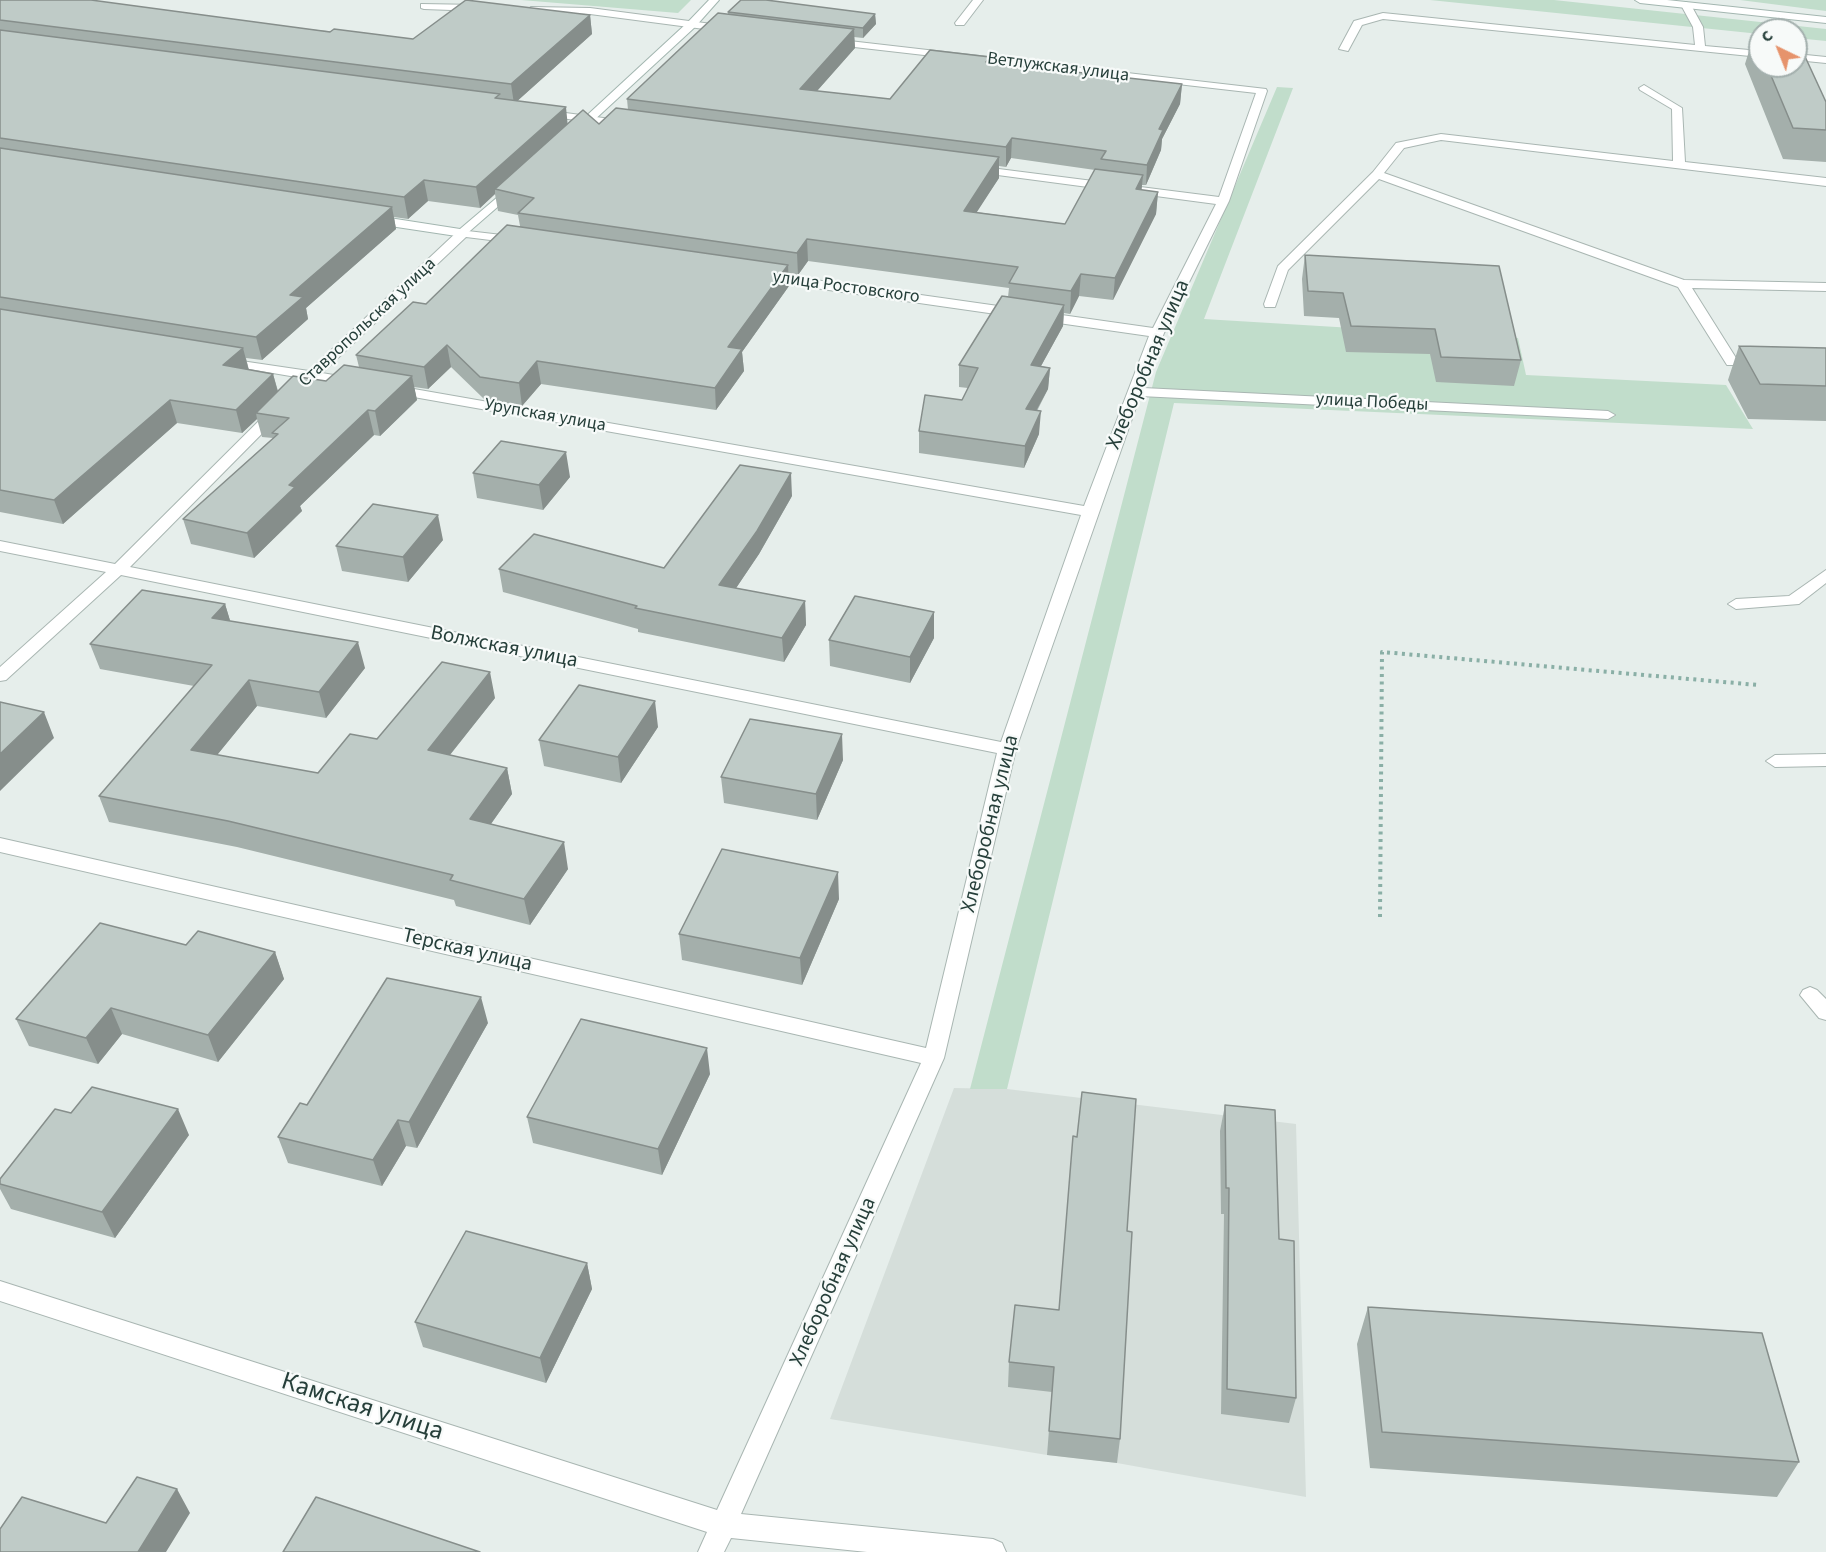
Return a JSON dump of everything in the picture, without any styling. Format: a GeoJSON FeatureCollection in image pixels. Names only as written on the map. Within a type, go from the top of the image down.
{"type":"FeatureCollection","features":[{"type":"Feature","properties":{"kind":"street"},"geometry":{"type":"LineString","coordinates":[[564,142],[691,25],[714,0]]}},
{"type":"Feature","properties":{"kind":"street"},"geometry":{"type":"LineString","coordinates":[[960,23],[978,0]]}},
{"type":"Feature","properties":{"kind":"street"},"geometry":{"type":"LineString","coordinates":[[1640,0],[1685,2],[1826,20]]}},
{"type":"Feature","properties":{"kind":"street"},"geometry":{"type":"LineString","coordinates":[[1685,2],[1698,27],[1700,49]]}},
{"type":"Feature","properties":{"kind":"street"},"geometry":{"type":"LineString","coordinates":[[424,6],[495,8]]}},
{"type":"Feature","properties":{"kind":"street"},"geometry":{"type":"LineString","coordinates":[[519,9],[590,11],[739,31]]}},
{"type":"Feature","properties":{"kind":"street"},"geometry":{"type":"LineString","coordinates":[[1344,49],[1358,23],[1383,16],[1748,53]]}},
{"type":"Feature","properties":{"kind":"street","name":"Ветлужская улица"},"geometry":{"type":"LineString","coordinates":[[822,40],[1262,91]]}},
{"type":"Feature","properties":{"kind":"street"},"geometry":{"type":"LineString","coordinates":[[1808,58],[1826,60]]}},
{"type":"Feature","properties":{"kind":"street"},"geometry":{"type":"LineString","coordinates":[[1644,88],[1677,108],[1679,165]]}},
{"type":"Feature","properties":{"kind":"street","name":"Хлеборобная улица"},"geometry":{"type":"LineString","coordinates":[[711,1552],[934,1058],[1007,749],[1090,512],[1157,333],[1223,201],[1262,91]]}},
{"type":"Feature","properties":{"kind":"street"},"geometry":{"type":"LineString","coordinates":[[530,111],[636,125]]}},
{"type":"Feature","properties":{"kind":"street"},"geometry":{"type":"LineString","coordinates":[[1270,304],[1282,269],[1377,174],[1400,145],[1441,137],[1826,182]]}},
{"type":"Feature","properties":{"kind":"street"},"geometry":{"type":"LineString","coordinates":[[964,168],[1223,201]]}},
{"type":"Feature","properties":{"kind":"street"},"geometry":{"type":"LineString","coordinates":[[1377,174],[1683,284],[1826,287]]}},
{"type":"Feature","properties":{"kind":"street","name":"Ставропольская улица"},"geometry":{"type":"LineString","coordinates":[[0,676],[118,570],[312,375],[522,180]]}},
{"type":"Feature","properties":{"kind":"street"},"geometry":{"type":"LineString","coordinates":[[359,217],[534,243]]}},
{"type":"Feature","properties":{"kind":"street","name":"улица Ростовского"},"geometry":{"type":"LineString","coordinates":[[757,276],[1157,333]]}},
{"type":"Feature","properties":{"kind":"street"},"geometry":{"type":"LineString","coordinates":[[1683,284],[1732,362],[1767,363]]}},
{"type":"Feature","properties":{"kind":"street","name":"Урупская улица"},"geometry":{"type":"LineString","coordinates":[[208,358],[1090,512]]}},
{"type":"Feature","properties":{"kind":"street","name":"улица Победы"},"geometry":{"type":"LineString","coordinates":[[1135,392],[1608,415]]}},
{"type":"Feature","properties":{"kind":"street","name":"Волжская улица"},"geometry":{"type":"LineString","coordinates":[[0,546],[1007,749]]}},
{"type":"Feature","properties":{"kind":"street"},"geometry":{"type":"LineString","coordinates":[[1736,603],[1794,601],[1826,575]]}},
{"type":"Feature","properties":{"kind":"street"},"geometry":{"type":"LineString","coordinates":[[1775,762],[1826,760]]}},
{"type":"Feature","properties":{"kind":"street","name":"Терская улица"},"geometry":{"type":"LineString","coordinates":[[0,845],[934,1058]]}},
{"type":"Feature","properties":{"kind":"street"},"geometry":{"type":"LineString","coordinates":[[1810,995],[1826,1012]]}},
{"type":"Feature","properties":{"kind":"street","name":"Камская улица"},"geometry":{"type":"LineString","coordinates":[[0,1291],[725,1525],[993,1552]]}},
{"type":"Feature","properties":{"kind":"path"},"geometry":{"type":"LineString","coordinates":[[1380,917],[1382,652],[1758,685]]}},
{"type":"Feature","properties":{"kind":"shaded area"},"geometry":{"type":"Polygon","coordinates":[[[954,1088],[1007,1089],[1296,1124],[1306,1497],[1117,1463],[1047,1455],[830,1419],[954,1088]]]}},
{"type":"Feature","properties":{"kind":"green space"},"geometry":{"type":"Polygon","coordinates":[[[521,0],[691,0],[678,13],[521,0]]]}},
{"type":"Feature","properties":{"kind":"green space"},"geometry":{"type":"Polygon","coordinates":[[[1430,0],[1554,0],[1748,21],[1748,33],[1430,0]]]}},
{"type":"Feature","properties":{"kind":"green space"},"geometry":{"type":"Polygon","coordinates":[[[1740,0],[1826,0],[1826,11],[1740,0]]]}},
{"type":"Feature","properties":{"kind":"green space"},"geometry":{"type":"Polygon","coordinates":[[[1808,27],[1826,29],[1826,41],[1808,39],[1808,27]]]}},
{"type":"Feature","properties":{"kind":"green space"},"geometry":{"type":"Polygon","coordinates":[[[1277,87],[1293,88],[1204,319],[1518,338],[1526,375],[1726,385],[1753,429],[1174,403],[1007,1089],[970,1089],[1156,372],[1277,87]]]}},
{"type":"Feature","properties":{"kind":"building"},"geometry":{"type":"Polygon","coordinates":[[[0,0],[91,0],[330,32],[334,29],[413,39],[466,0],[590,15],[511,84],[0,20],[0,0]]]}},
{"type":"Feature","properties":{"kind":"building"},"geometry":{"type":"Polygon","coordinates":[[[741,0],[766,0],[875,14],[863,28],[728,12],[741,0]]]}},
{"type":"Feature","properties":{"kind":"building"},"geometry":{"type":"Polygon","coordinates":[[[718,13],[854,29],[800,89],[890,99],[930,50],[990,57],[986,62],[1182,84],[1159,129],[1163,130],[1147,165],[1101,159],[1106,151],[1012,138],[1006,147],[627,99],[718,13]]]}},
{"type":"Feature","properties":{"kind":"building"},"geometry":{"type":"Polygon","coordinates":[[[0,30],[500,94],[495,98],[566,107],[476,187],[424,180],[404,197],[0,138],[0,30]]]}},
{"type":"Feature","properties":{"kind":"building"},"geometry":{"type":"Polygon","coordinates":[[[1808,63],[1826,102],[1826,130],[1793,128],[1772,78],[1808,78],[1808,63]]]}},
{"type":"Feature","properties":{"kind":"building"},"geometry":{"type":"Polygon","coordinates":[[[616,108],[999,157],[964,211],[1065,224],[1095,169],[1143,175],[1136,189],[1158,192],[1115,278],[1081,274],[1071,291],[1009,283],[1018,267],[807,239],[797,253],[518,213],[534,198],[495,189],[583,110],[599,124],[616,108]]]}},
{"type":"Feature","properties":{"kind":"building"},"geometry":{"type":"Polygon","coordinates":[[[0,148],[392,207],[290,295],[303,297],[256,337],[0,297],[0,148]]]}},
{"type":"Feature","properties":{"kind":"building"},"geometry":{"type":"Polygon","coordinates":[[[507,225],[788,265],[728,347],[742,349],[715,388],[537,361],[519,383],[480,377],[447,345],[424,367],[356,355],[413,302],[426,304],[507,225]]]}},
{"type":"Feature","properties":{"kind":"building"},"geometry":{"type":"Polygon","coordinates":[[[1305,255],[1499,266],[1521,360],[1441,357],[1435,329],[1351,326],[1343,293],[1308,291],[1305,255]]]}},
{"type":"Feature","properties":{"kind":"building"},"geometry":{"type":"Polygon","coordinates":[[[1002,296],[1064,305],[1031,365],[1050,368],[1026,409],[1041,411],[1025,446],[919,431],[925,395],[962,400],[978,368],[959,365],[1002,296]]]}},
{"type":"Feature","properties":{"kind":"building"},"geometry":{"type":"Polygon","coordinates":[[[0,309],[243,348],[223,365],[273,374],[236,410],[170,400],[54,500],[0,490],[0,309]]]}},
{"type":"Feature","properties":{"kind":"building"},"geometry":{"type":"Polygon","coordinates":[[[1739,346],[1826,348],[1826,386],[1760,384],[1739,346]]]}},
{"type":"Feature","properties":{"kind":"building"},"geometry":{"type":"Polygon","coordinates":[[[344,365],[412,376],[375,411],[368,410],[289,485],[295,487],[247,533],[183,519],[278,434],[272,433],[289,418],[256,413],[293,376],[326,381],[344,365]]]}},
{"type":"Feature","properties":{"kind":"building"},"geometry":{"type":"Polygon","coordinates":[[[501,441],[566,452],[539,485],[473,473],[501,441]]]}},
{"type":"Feature","properties":{"kind":"building"},"geometry":{"type":"Polygon","coordinates":[[[740,465],[791,473],[757,531],[719,585],[805,601],[782,638],[635,608],[637,606],[499,569],[534,534],[664,568],[740,465]]]}},
{"type":"Feature","properties":{"kind":"building"},"geometry":{"type":"Polygon","coordinates":[[[373,504],[438,515],[403,557],[336,546],[373,504]]]}},
{"type":"Feature","properties":{"kind":"building"},"geometry":{"type":"Polygon","coordinates":[[[142,590],[225,604],[212,618],[358,642],[319,692],[249,680],[191,750],[318,773],[350,734],[377,739],[442,662],[490,672],[428,750],[507,768],[470,819],[564,842],[524,899],[450,880],[453,875],[228,821],[99,796],[212,665],[90,644],[142,590]]]}},
{"type":"Feature","properties":{"kind":"building"},"geometry":{"type":"Polygon","coordinates":[[[855,596],[934,612],[910,657],[829,640],[855,596]]]}},
{"type":"Feature","properties":{"kind":"building"},"geometry":{"type":"Polygon","coordinates":[[[579,685],[655,701],[618,757],[539,740],[579,685]]]}},
{"type":"Feature","properties":{"kind":"building"},"geometry":{"type":"Polygon","coordinates":[[[0,702],[44,712],[0,754],[0,702]]]}},
{"type":"Feature","properties":{"kind":"building"},"geometry":{"type":"Polygon","coordinates":[[[750,719],[842,734],[816,794],[721,777],[750,719]]]}},
{"type":"Feature","properties":{"kind":"building"},"geometry":{"type":"Polygon","coordinates":[[[722,849],[838,872],[800,958],[679,934],[722,849]]]}},
{"type":"Feature","properties":{"kind":"building"},"geometry":{"type":"Polygon","coordinates":[[[100,923],[186,945],[198,931],[275,952],[208,1035],[111,1008],[86,1038],[16,1019],[100,923]]]}},
{"type":"Feature","properties":{"kind":"building"},"geometry":{"type":"Polygon","coordinates":[[[387,978],[481,997],[409,1122],[398,1120],[373,1160],[278,1137],[300,1103],[307,1105],[387,978]]]}},
{"type":"Feature","properties":{"kind":"building"},"geometry":{"type":"Polygon","coordinates":[[[581,1019],[707,1048],[658,1149],[527,1117],[581,1019]]]}},
{"type":"Feature","properties":{"kind":"building"},"geometry":{"type":"Polygon","coordinates":[[[92,1087],[178,1109],[102,1212],[0,1184],[0,1179],[55,1109],[71,1113],[92,1087]]]}},
{"type":"Feature","properties":{"kind":"building"},"geometry":{"type":"Polygon","coordinates":[[[1082,1092],[1136,1099],[1127,1231],[1132,1232],[1120,1439],[1049,1431],[1054,1367],[1009,1362],[1015,1305],[1059,1310],[1073,1136],[1077,1137],[1082,1092]]]}},
{"type":"Feature","properties":{"kind":"building"},"geometry":{"type":"Polygon","coordinates":[[[1225,1105],[1275,1110],[1279,1239],[1294,1241],[1296,1398],[1227,1389],[1229,1188],[1226,1188],[1225,1105]]]}},
{"type":"Feature","properties":{"kind":"building"},"geometry":{"type":"Polygon","coordinates":[[[466,1231],[587,1263],[540,1358],[415,1322],[466,1231]]]}},
{"type":"Feature","properties":{"kind":"building"},"geometry":{"type":"Polygon","coordinates":[[[1368,1307],[1762,1333],[1799,1462],[1382,1432],[1368,1307]]]}},
{"type":"Feature","properties":{"kind":"building"},"geometry":{"type":"Polygon","coordinates":[[[137,1477],[177,1489],[138,1552],[0,1552],[0,1529],[22,1497],[106,1523],[137,1477]]]}},
{"type":"Feature","properties":{"kind":"building"},"geometry":{"type":"Polygon","coordinates":[[[316,1497],[480,1552],[283,1552],[316,1497]]]}}]}
